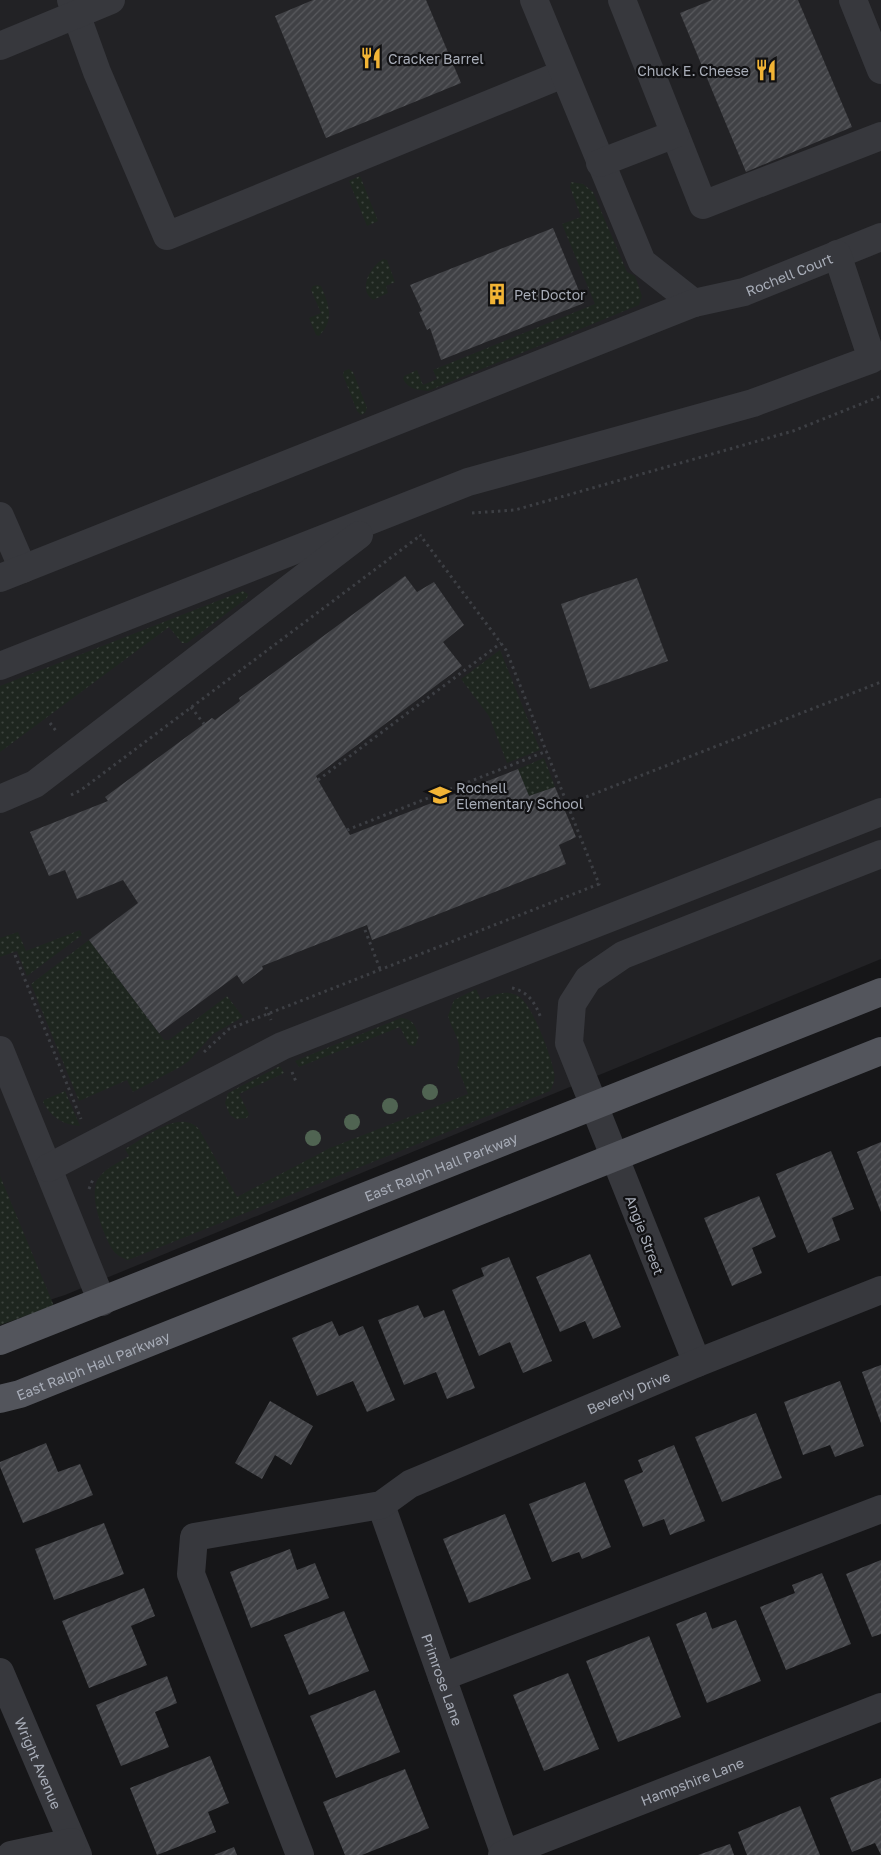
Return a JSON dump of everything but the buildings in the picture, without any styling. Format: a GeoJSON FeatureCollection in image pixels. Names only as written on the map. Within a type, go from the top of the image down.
{"type":"FeatureCollection","features":[{"type":"Feature","properties":{"kind":"main road","name":"East Ralph Hall Parkway"},"geometry":{"type":"LineString","coordinates":[[0,1341],[881,992]]}},
{"type":"Feature","properties":{"kind":"main road","name":"East Ralph Hall Parkway"},"geometry":{"type":"LineString","coordinates":[[0,1399],[20,1394],[169,1336],[881,1051]]}},
{"type":"Feature","properties":{"kind":"street"},"geometry":{"type":"LineString","coordinates":[[0,46],[72,7],[110,0]]}},
{"type":"Feature","properties":{"kind":"street"},"geometry":{"type":"LineString","coordinates":[[534,0],[642,262],[694,303]]}},
{"type":"Feature","properties":{"kind":"street"},"geometry":{"type":"LineString","coordinates":[[622,0],[703,205],[881,136]]}},
{"type":"Feature","properties":{"kind":"street"},"geometry":{"type":"LineString","coordinates":[[852,0],[881,70]]}},
{"type":"Feature","properties":{"kind":"street"},"geometry":{"type":"LineString","coordinates":[[72,7],[167,236],[563,74]]}},
{"type":"Feature","properties":{"kind":"street"},"geometry":{"type":"LineString","coordinates":[[600,163],[675,134]]}},
{"type":"Feature","properties":{"kind":"street","name":"Rochell Court"},"geometry":{"type":"LineString","coordinates":[[11,573],[694,303],[744,292],[881,237]]}},
{"type":"Feature","properties":{"kind":"street"},"geometry":{"type":"LineString","coordinates":[[0,666],[468,482],[753,403],[872,359],[837,254]]}},
{"type":"Feature","properties":{"kind":"street"},"geometry":{"type":"LineString","coordinates":[[0,799],[35,784],[384,515]]}},
{"type":"Feature","properties":{"kind":"street"},"geometry":{"type":"LineString","coordinates":[[0,516],[11,573]]}},
{"type":"Feature","properties":{"kind":"street"},"geometry":{"type":"LineString","coordinates":[[48,1168],[282,1046],[881,812]]}},
{"type":"Feature","properties":{"kind":"street","name":"Angie Street"},"geometry":{"type":"LineString","coordinates":[[697,1363],[569,1043],[572,1004],[588,978],[624,955],[881,854]]}},
{"type":"Feature","properties":{"kind":"street"},"geometry":{"type":"LineString","coordinates":[[0,1050],[102,1302]]}},
{"type":"Feature","properties":{"kind":"street","name":"Beverly Drive"},"geometry":{"type":"LineString","coordinates":[[381,1505],[410,1484],[697,1363],[881,1290]]}},
{"type":"Feature","properties":{"kind":"street"},"geometry":{"type":"LineString","coordinates":[[300,1855],[191,1574],[194,1537],[381,1505]]}},
{"type":"Feature","properties":{"kind":"street","name":"Primrose Lane"},"geometry":{"type":"LineString","coordinates":[[381,1505],[504,1855]]}},
{"type":"Feature","properties":{"kind":"street"},"geometry":{"type":"LineString","coordinates":[[442,1677],[881,1509]]}},
{"type":"Feature","properties":{"kind":"street","name":"Wright Avenue"},"geometry":{"type":"LineString","coordinates":[[0,1672],[75,1849]]}},
{"type":"Feature","properties":{"kind":"street","name":"Hampshire Lane"},"geometry":{"type":"LineString","coordinates":[[504,1855],[881,1707]]}},
{"type":"Feature","properties":{"kind":"street"},"geometry":{"type":"LineString","coordinates":[[10,1855],[75,1849]]}},
{"type":"Feature","properties":{"kind":"path"},"geometry":{"type":"LineString","coordinates":[[471,513],[514,510],[716,453],[793,431],[881,396]]}},
{"type":"Feature","properties":{"kind":"path"},"geometry":{"type":"LineString","coordinates":[[67,797],[81,790],[428,530]]}},
{"type":"Feature","properties":{"kind":"path"},"geometry":{"type":"LineString","coordinates":[[203,1054],[211,1043],[229,1029],[380,968],[599,884],[506,650],[420,535]]}},
{"type":"Feature","properties":{"kind":"path"},"geometry":{"type":"LineString","coordinates":[[318,780],[501,643]]}},
{"type":"Feature","properties":{"kind":"path"},"geometry":{"type":"LineString","coordinates":[[568,804],[881,682]]}},
{"type":"Feature","properties":{"kind":"path"},"geometry":{"type":"LineString","coordinates":[[191,707],[204,724]]}},
{"type":"Feature","properties":{"kind":"path"},"geometry":{"type":"LineString","coordinates":[[347,830],[547,751]]}},
{"type":"Feature","properties":{"kind":"path"},"geometry":{"type":"LineString","coordinates":[[365,930],[380,968]]}},
{"type":"Feature","properties":{"kind":"path"},"geometry":{"type":"LineString","coordinates":[[14,955],[82,1122],[101,1116],[112,1134]]}},
{"type":"Feature","properties":{"kind":"path"},"geometry":{"type":"LineString","coordinates":[[89,1195],[89,1188],[94,1175],[100,1170]]}},
{"type":"Feature","properties":{"kind":"shaded area"},"geometry":{"type":"Polygon","coordinates":[[[0,0],[881,0],[881,959],[65,1295],[0,1316],[0,0]]]}},
{"type":"Feature","properties":{"kind":"shaded area"},"geometry":{"type":"Polygon","coordinates":[[[360,176],[378,221],[367,226],[349,181],[360,176]]]}},
{"type":"Feature","properties":{"kind":"shaded area"},"geometry":{"type":"Polygon","coordinates":[[[571,182],[583,184],[593,192],[627,272],[635,276],[642,296],[639,305],[428,391],[410,387],[403,379],[404,376],[417,370],[423,385],[437,379],[433,370],[595,304],[562,224],[581,217],[570,187],[571,182]]]}},
{"type":"Feature","properties":{"kind":"shaded area"},"geometry":{"type":"Polygon","coordinates":[[[383,259],[387,260],[395,282],[386,286],[388,293],[373,300],[368,295],[366,284],[370,272],[383,259]]]}},
{"type":"Feature","properties":{"kind":"shaded area"},"geometry":{"type":"Polygon","coordinates":[[[313,286],[321,286],[329,312],[327,324],[319,336],[316,335],[309,318],[321,313],[311,290],[313,286]]]}},
{"type":"Feature","properties":{"kind":"shaded area"},"geometry":{"type":"Polygon","coordinates":[[[349,369],[353,372],[367,408],[365,413],[361,415],[357,411],[343,375],[344,371],[349,369]]]}},
{"type":"Feature","properties":{"kind":"shaded area"},"geometry":{"type":"Polygon","coordinates":[[[243,591],[248,594],[247,598],[187,643],[182,643],[169,627],[0,752],[0,686],[243,591]]]}},
{"type":"Feature","properties":{"kind":"shaded area"},"geometry":{"type":"Polygon","coordinates":[[[500,650],[540,750],[507,763],[489,716],[461,679],[500,650]]]}},
{"type":"Feature","properties":{"kind":"shaded area"},"geometry":{"type":"Polygon","coordinates":[[[544,758],[555,787],[529,796],[518,769],[544,758]]]}},
{"type":"Feature","properties":{"kind":"shaded area"},"geometry":{"type":"Polygon","coordinates":[[[80,930],[82,935],[27,976],[17,951],[0,957],[0,938],[18,932],[26,951],[80,930]]]}},
{"type":"Feature","properties":{"kind":"shaded area"},"geometry":{"type":"Polygon","coordinates":[[[89,940],[164,1040],[169,1040],[227,996],[243,1017],[213,1034],[189,1061],[133,1092],[127,1080],[79,1101],[31,984],[89,940]]]}},
{"type":"Feature","properties":{"kind":"shaded area"},"geometry":{"type":"Polygon","coordinates":[[[476,989],[481,1000],[509,993],[518,996],[529,1009],[535,1019],[552,1064],[555,1077],[550,1091],[128,1260],[119,1256],[112,1249],[98,1214],[95,1186],[101,1175],[129,1156],[125,1149],[162,1127],[182,1122],[191,1123],[199,1129],[237,1197],[330,1148],[468,1094],[457,1065],[460,1051],[458,1040],[448,1016],[454,1000],[476,989]]]}},
{"type":"Feature","properties":{"kind":"shaded area"},"geometry":{"type":"Polygon","coordinates":[[[401,1018],[411,1021],[415,1026],[419,1036],[415,1046],[409,1045],[400,1027],[299,1067],[295,1061],[401,1018]]]}},
{"type":"Feature","properties":{"kind":"shaded area"},"geometry":{"type":"Polygon","coordinates":[[[280,1066],[284,1073],[239,1094],[249,1114],[247,1118],[236,1119],[230,1115],[225,1103],[228,1093],[280,1066]]]}},
{"type":"Feature","properties":{"kind":"shaded area"},"geometry":{"type":"Polygon","coordinates":[[[65,1091],[80,1126],[68,1124],[58,1119],[43,1102],[65,1091]]]}},
{"type":"Feature","properties":{"kind":"shaded area"},"geometry":{"type":"Polygon","coordinates":[[[0,1176],[54,1306],[0,1325],[0,1176]]]}},
{"type":"Feature","properties":{"kind":"place","name":"Cracker Barrel"},"geometry":{"type":"Point","coordinates":[371,58]}},
{"type":"Feature","properties":{"kind":"place","name":"Chuck E. Cheese"},"geometry":{"type":"Point","coordinates":[766,70]}},
{"type":"Feature","properties":{"kind":"place","name":"Pet Doctor"},"geometry":{"type":"Point","coordinates":[497,294]}},
{"type":"Feature","properties":{"kind":"place","name":"Rochell Elementary School"},"geometry":{"type":"Point","coordinates":[440,795]}}]}
